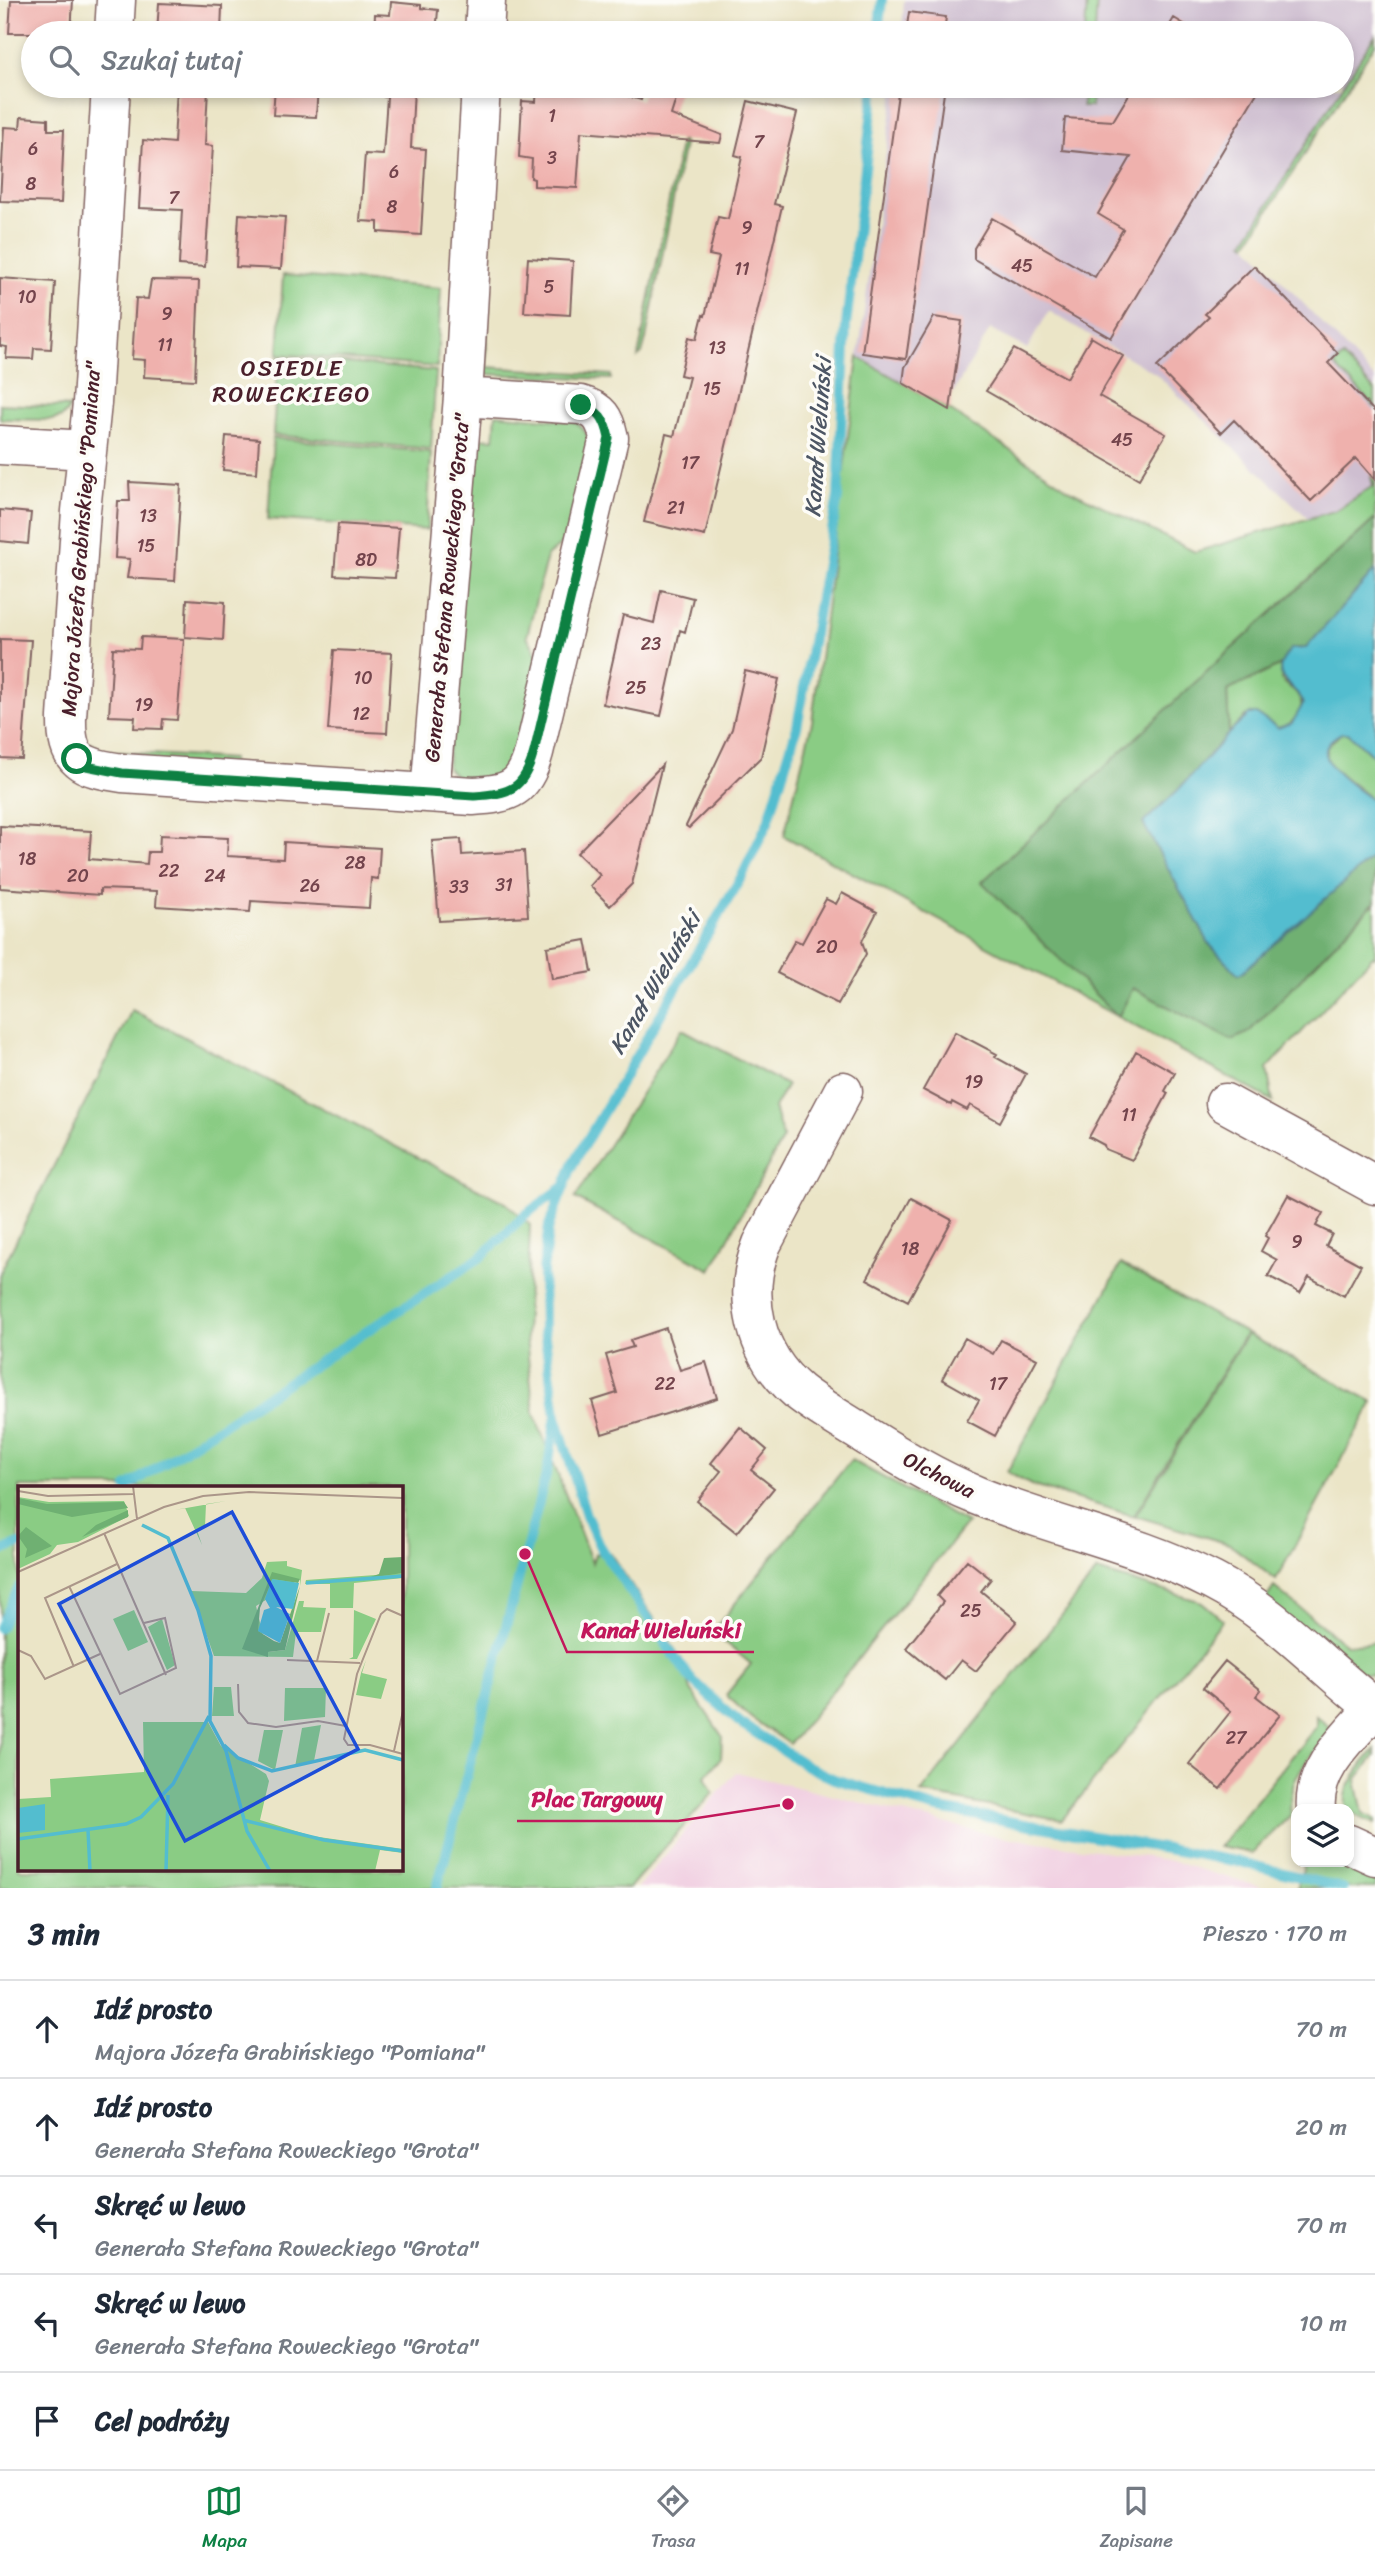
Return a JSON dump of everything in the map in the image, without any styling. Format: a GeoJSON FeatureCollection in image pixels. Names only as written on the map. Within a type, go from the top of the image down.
{"type":"FeatureCollection","features":[{"type":"Feature","properties":{"kind":"street"},"geometry":{"type":"LineString","coordinates":[[115,21],[116,0]]}},
{"type":"Feature","properties":{"kind":"street"},"geometry":{"type":"LineString","coordinates":[[485,21],[486,0]]}},
{"type":"Feature","properties":{"kind":"street","name":"Majora Józefa Grabińskiego \"Pomiana\""},"geometry":{"type":"LineString","coordinates":[[110,98],[67,718],[70,750],[86,766],[122,773],[430,793]]}},
{"type":"Feature","properties":{"kind":"street","name":"Generała Stefana Roweckiego \"Grota\""},"geometry":{"type":"LineString","coordinates":[[463,397],[593,408],[606,423],[609,438],[530,765],[523,780],[513,789],[497,795],[430,793],[463,397],[480,98]]}},
{"type":"Feature","properties":{"kind":"street"},"geometry":{"type":"LineString","coordinates":[[0,445],[87,450]]}},
{"type":"Feature","properties":{"kind":"street","name":"Olchowa"},"geometry":{"type":"LineString","coordinates":[[843,1090],[754,1264],[751,1287],[754,1316],[774,1365],[799,1391],[832,1414],[936,1476],[976,1495],[1176,1564],[1214,1582],[1269,1619],[1375,1707],[1319,1778],[1314,1794],[1315,1804]]}},
{"type":"Feature","properties":{"kind":"street"},"geometry":{"type":"LineString","coordinates":[[1225,1103],[1375,1185]]}},
{"type":"Feature","properties":{"kind":"street"},"geometry":{"type":"LineString","coordinates":[[1354,1846],[1375,1856]]}},
{"type":"Feature","properties":{"kind":"shaded area"},"geometry":{"type":"Polygon","coordinates":[[[904,0],[1375,0],[1375,44],[1354,77],[1354,21],[903,21],[904,0]]]}},
{"type":"Feature","properties":{"kind":"shaded area"},"geometry":{"type":"Polygon","coordinates":[[[893,98],[1340,98],[1247,244],[1375,379],[1375,484],[1338,510],[1308,518],[1156,374],[1049,311],[1027,349],[990,329],[945,407],[858,357],[893,98]]]}},
{"type":"Feature","properties":{"kind":"shaded area"},"geometry":{"type":"Polygon","coordinates":[[[736,1772],[997,1836],[1167,1860],[1264,1888],[637,1888],[736,1772]]]}},
{"type":"Feature","properties":{"kind":"green space"},"geometry":{"type":"Polygon","coordinates":[[[1087,0],[1097,0],[1096,21],[1086,21],[1087,0]]]}},
{"type":"Feature","properties":{"kind":"green space"},"geometry":{"type":"Polygon","coordinates":[[[1375,35],[1375,44],[1354,77],[1354,68],[1375,35]]]}},
{"type":"Feature","properties":{"kind":"green space"},"geometry":{"type":"Polygon","coordinates":[[[1082,98],[1091,98],[1091,107],[1082,107],[1082,98]]]}},
{"type":"Feature","properties":{"kind":"green space"},"geometry":{"type":"Polygon","coordinates":[[[1335,98],[1340,98],[1247,244],[1244,242],[1335,98]]]}},
{"type":"Feature","properties":{"kind":"green space"},"geometry":{"type":"Polygon","coordinates":[[[681,140],[684,144],[646,339],[642,354],[638,357],[681,140]]]}},
{"type":"Feature","properties":{"kind":"green space"},"geometry":{"type":"Polygon","coordinates":[[[283,275],[441,288],[437,367],[278,354],[283,275]]]}},
{"type":"Feature","properties":{"kind":"green space"},"geometry":{"type":"Polygon","coordinates":[[[488,307],[486,367],[611,375],[611,379],[484,374],[481,308],[488,307]]]}},
{"type":"Feature","properties":{"kind":"green space"},"geometry":{"type":"Polygon","coordinates":[[[278,357],[436,371],[431,449],[273,435],[278,357]]]}},
{"type":"Feature","properties":{"kind":"green space"},"geometry":{"type":"Polygon","coordinates":[[[858,357],[945,407],[1070,490],[1195,552],[1337,510],[1373,486],[1371,476],[1375,472],[1375,519],[1216,663],[1118,1016],[1133,988],[1231,1040],[1248,1033],[1375,902],[1375,957],[1373,956],[1267,1069],[1273,1101],[784,836],[812,722],[858,357]]]}},
{"type":"Feature","properties":{"kind":"green space"},"geometry":{"type":"Polygon","coordinates":[[[1343,357],[1375,391],[1375,407],[1334,365],[1343,357]]]}},
{"type":"Feature","properties":{"kind":"green space"},"geometry":{"type":"Polygon","coordinates":[[[0,404],[71,407],[62,417],[52,420],[0,419],[0,404]]]}},
{"type":"Feature","properties":{"kind":"green space"},"geometry":{"type":"Polygon","coordinates":[[[496,414],[577,422],[588,436],[590,449],[569,538],[547,556],[527,636],[540,659],[519,745],[506,776],[458,779],[447,768],[473,438],[494,439],[496,414]]]}},
{"type":"Feature","properties":{"kind":"green space"},"geometry":{"type":"Polygon","coordinates":[[[273,438],[431,452],[427,530],[268,519],[273,438]]]}},
{"type":"Feature","properties":{"kind":"green space"},"geometry":{"type":"Polygon","coordinates":[[[1375,519],[1375,570],[1306,648],[1296,648],[1281,665],[1227,691],[1229,733],[1178,790],[1143,823],[1210,945],[1238,974],[1375,855],[1375,902],[1248,1033],[1231,1040],[1133,988],[1118,1017],[982,882],[1216,663],[1375,519]]]}},
{"type":"Feature","properties":{"kind":"green space"},"geometry":{"type":"Polygon","coordinates":[[[1281,665],[1282,680],[1300,700],[1300,710],[1295,718],[1287,726],[1278,728],[1256,714],[1245,717],[1229,733],[1227,691],[1281,665]]]}},
{"type":"Feature","properties":{"kind":"green space"},"geometry":{"type":"Polygon","coordinates":[[[1342,733],[1348,733],[1375,757],[1375,802],[1327,763],[1327,746],[1342,733]]]}},
{"type":"Feature","properties":{"kind":"green space"},"geometry":{"type":"Polygon","coordinates":[[[85,743],[93,743],[102,751],[232,759],[231,767],[112,760],[85,743]]]}},
{"type":"Feature","properties":{"kind":"green space"},"geometry":{"type":"Polygon","coordinates":[[[132,1010],[506,1203],[530,1225],[526,1338],[534,1413],[592,1563],[595,1554],[610,1553],[682,1660],[691,1690],[722,1736],[721,1758],[705,1777],[713,1793],[629,1888],[0,1888],[0,1273],[132,1010]]]}},
{"type":"Feature","properties":{"kind":"green space"},"geometry":{"type":"Polygon","coordinates":[[[682,1029],[787,1085],[774,1108],[783,1138],[711,1270],[575,1198],[682,1029]]]}},
{"type":"Feature","properties":{"kind":"green space"},"geometry":{"type":"Polygon","coordinates":[[[1121,1264],[1246,1333],[1134,1516],[1031,1485],[1007,1472],[1121,1264]]]}},
{"type":"Feature","properties":{"kind":"green space"},"geometry":{"type":"Polygon","coordinates":[[[1247,1334],[1373,1402],[1276,1580],[1229,1544],[1135,1516],[1247,1334]]]}},
{"type":"Feature","properties":{"kind":"green space"},"geometry":{"type":"Polygon","coordinates":[[[851,1460],[967,1523],[790,1744],[751,1718],[726,1695],[751,1664],[712,1632],[851,1460]]]}},
{"type":"Feature","properties":{"kind":"green space"},"geometry":{"type":"Polygon","coordinates":[[[1097,1571],[1202,1602],[1223,1620],[1062,1820],[921,1793],[1097,1571]]]}},
{"type":"Feature","properties":{"kind":"green space"},"geometry":{"type":"Polygon","coordinates":[[[1274,1587],[1346,1645],[1375,1642],[1375,1675],[1357,1673],[1264,1602],[1274,1587]]]}},
{"type":"Feature","properties":{"kind":"green space"},"geometry":{"type":"Polygon","coordinates":[[[1316,1716],[1333,1730],[1308,1759],[1296,1779],[1290,1802],[1291,1815],[1252,1853],[1219,1847],[1316,1727],[1316,1716]]]}},
{"type":"Feature","properties":{"kind":"green space"},"geometry":{"type":"Polygon","coordinates":[[[1375,1749],[1375,1756],[1356,1780],[1363,1813],[1375,1819],[1375,1824],[1354,1814],[1354,1804],[1346,1804],[1348,1788],[1375,1749]]]}},
{"type":"Feature","properties":{"kind":"green space"},"geometry":{"type":"Polygon","coordinates":[[[1354,1865],[1375,1874],[1375,1888],[1297,1888],[1304,1867],[1354,1867],[1354,1865]]]}},
{"type":"Feature","properties":{"kind":"water"},"geometry":{"type":"Polygon","coordinates":[[[1375,570],[1375,757],[1348,733],[1342,733],[1330,741],[1326,751],[1335,770],[1375,802],[1375,855],[1238,974],[1210,945],[1143,823],[1250,714],[1256,714],[1278,728],[1292,723],[1303,704],[1281,673],[1283,659],[1291,649],[1306,648],[1375,570]]]}},
{"type":"Feature","properties":{"kind":"building"},"geometry":{"type":"Polygon","coordinates":[[[11,0],[73,0],[72,21],[21,21],[21,33],[9,33],[11,0]]]}},
{"type":"Feature","properties":{"kind":"building"},"geometry":{"type":"Polygon","coordinates":[[[391,2],[438,10],[437,21],[375,21],[375,14],[390,15],[391,2]]]}},
{"type":"Feature","properties":{"kind":"building"},"geometry":{"type":"Polygon","coordinates":[[[159,3],[222,6],[221,21],[158,21],[159,3]]]}},
{"type":"Feature","properties":{"kind":"building"},"geometry":{"type":"Polygon","coordinates":[[[909,12],[946,17],[946,21],[908,21],[909,12]]]}},
{"type":"Feature","properties":{"kind":"building"},"geometry":{"type":"Polygon","coordinates":[[[176,98],[208,98],[205,145],[213,146],[205,267],[179,265],[182,210],[139,208],[143,140],[174,143],[176,98]]]}},
{"type":"Feature","properties":{"kind":"building"},"geometry":{"type":"Polygon","coordinates":[[[274,98],[317,98],[316,117],[273,115],[274,98]]]}},
{"type":"Feature","properties":{"kind":"building"},"geometry":{"type":"Polygon","coordinates":[[[387,98],[414,98],[411,148],[426,149],[421,235],[378,232],[378,222],[360,221],[365,154],[383,155],[387,98]]]}},
{"type":"Feature","properties":{"kind":"building"},"geometry":{"type":"Polygon","coordinates":[[[536,98],[676,98],[671,115],[722,135],[720,143],[581,132],[577,188],[534,186],[534,179],[531,178],[532,159],[519,157],[522,101],[536,102],[536,98]]]}},
{"type":"Feature","properties":{"kind":"building"},"geometry":{"type":"Polygon","coordinates":[[[897,98],[943,98],[906,359],[862,353],[897,98]]]}},
{"type":"Feature","properties":{"kind":"building"},"geometry":{"type":"Polygon","coordinates":[[[1127,98],[1254,98],[1111,338],[974,259],[974,248],[992,218],[1095,277],[1123,229],[1098,214],[1131,157],[1062,150],[1065,118],[1113,121],[1127,98]]]}},
{"type":"Feature","properties":{"kind":"building"},"geometry":{"type":"Polygon","coordinates":[[[748,101],[797,113],[774,204],[782,206],[705,536],[644,522],[666,434],[674,436],[689,377],[680,375],[689,337],[697,339],[703,315],[705,316],[719,257],[709,255],[718,217],[728,219],[742,157],[735,155],[748,101]]]}},
{"type":"Feature","properties":{"kind":"building"},"geometry":{"type":"Polygon","coordinates":[[[21,117],[48,119],[48,130],[64,130],[61,203],[0,201],[4,127],[20,128],[21,117]]]}},
{"type":"Feature","properties":{"kind":"building"},"geometry":{"type":"Polygon","coordinates":[[[239,214],[285,217],[281,269],[236,267],[239,214]]]}},
{"type":"Feature","properties":{"kind":"building"},"geometry":{"type":"Polygon","coordinates":[[[528,258],[573,261],[570,315],[524,312],[528,258]]]}},
{"type":"Feature","properties":{"kind":"building"},"geometry":{"type":"Polygon","coordinates":[[[1254,266],[1338,353],[1328,363],[1375,412],[1375,480],[1356,458],[1311,501],[1234,420],[1221,433],[1157,367],[1209,317],[1205,314],[1254,266]]]}},
{"type":"Feature","properties":{"kind":"building"},"geometry":{"type":"Polygon","coordinates":[[[0,278],[55,282],[51,349],[34,348],[33,359],[6,358],[7,347],[0,346],[0,278]]]}},
{"type":"Feature","properties":{"kind":"building"},"geometry":{"type":"Polygon","coordinates":[[[151,280],[199,281],[195,380],[144,377],[145,360],[132,359],[136,298],[148,299],[151,280]]]}},
{"type":"Feature","properties":{"kind":"building"},"geometry":{"type":"Polygon","coordinates":[[[934,317],[962,321],[950,410],[903,383],[905,367],[934,317]]]}},
{"type":"Feature","properties":{"kind":"building"},"geometry":{"type":"Polygon","coordinates":[[[1091,337],[1123,356],[1099,396],[1166,434],[1139,479],[986,391],[1014,349],[1067,378],[1091,337]]]}},
{"type":"Feature","properties":{"kind":"building"},"geometry":{"type":"Polygon","coordinates":[[[226,436],[259,439],[257,473],[223,470],[226,436]]]}},
{"type":"Feature","properties":{"kind":"building"},"geometry":{"type":"Polygon","coordinates":[[[129,482],[181,485],[175,581],[127,578],[130,559],[115,558],[118,501],[130,501],[129,482]]]}},
{"type":"Feature","properties":{"kind":"building"},"geometry":{"type":"Polygon","coordinates":[[[0,510],[31,513],[28,544],[0,541],[0,510]]]}},
{"type":"Feature","properties":{"kind":"building"},"geometry":{"type":"Polygon","coordinates":[[[338,524],[399,528],[395,578],[334,575],[338,524]]]}},
{"type":"Feature","properties":{"kind":"building"},"geometry":{"type":"Polygon","coordinates":[[[661,590],[693,598],[685,632],[680,630],[661,716],[603,704],[623,615],[654,623],[661,590]]]}},
{"type":"Feature","properties":{"kind":"building"},"geometry":{"type":"Polygon","coordinates":[[[187,599],[225,602],[223,640],[185,637],[187,599]]]}},
{"type":"Feature","properties":{"kind":"building"},"geometry":{"type":"Polygon","coordinates":[[[141,637],[184,639],[177,720],[163,719],[162,729],[134,728],[135,717],[109,716],[113,648],[140,649],[141,637]]]}},
{"type":"Feature","properties":{"kind":"building"},"geometry":{"type":"Polygon","coordinates":[[[0,639],[31,640],[22,759],[0,758],[0,639]]]}},
{"type":"Feature","properties":{"kind":"building"},"geometry":{"type":"Polygon","coordinates":[[[334,650],[392,653],[387,733],[328,730],[334,650]]]}},
{"type":"Feature","properties":{"kind":"building"},"geometry":{"type":"Polygon","coordinates":[[[745,671],[779,679],[761,757],[689,828],[686,826],[732,729],[745,671]]]}},
{"type":"Feature","properties":{"kind":"building"},"geometry":{"type":"Polygon","coordinates":[[[662,765],[632,884],[610,906],[590,886],[600,875],[577,853],[662,765]]]}},
{"type":"Feature","properties":{"kind":"building"},"geometry":{"type":"Polygon","coordinates":[[[0,826],[91,831],[89,859],[147,864],[148,852],[159,852],[160,835],[228,838],[227,856],[283,859],[284,842],[380,848],[378,879],[371,878],[369,908],[251,901],[250,912],[156,906],[157,891],[100,889],[100,895],[0,888],[0,826]]]}},
{"type":"Feature","properties":{"kind":"building"},"geometry":{"type":"Polygon","coordinates":[[[461,839],[462,855],[524,851],[528,916],[439,921],[432,841],[461,839]]]}},
{"type":"Feature","properties":{"kind":"building"},"geometry":{"type":"Polygon","coordinates":[[[842,893],[877,912],[862,941],[866,954],[838,1004],[777,973],[795,940],[802,943],[826,899],[836,904],[842,893]]]}},
{"type":"Feature","properties":{"kind":"building"},"geometry":{"type":"Polygon","coordinates":[[[586,940],[592,972],[552,979],[547,947],[586,940]]]}},
{"type":"Feature","properties":{"kind":"building"},"geometry":{"type":"Polygon","coordinates":[[[955,1032],[997,1054],[995,1057],[1026,1074],[1000,1122],[970,1105],[967,1110],[952,1102],[951,1105],[923,1090],[955,1032]]]}},
{"type":"Feature","properties":{"kind":"building"},"geometry":{"type":"Polygon","coordinates":[[[1136,1051],[1175,1073],[1165,1091],[1168,1093],[1132,1160],[1105,1149],[1104,1145],[1089,1137],[1136,1051]]]}},
{"type":"Feature","properties":{"kind":"building"},"geometry":{"type":"Polygon","coordinates":[[[1288,1195],[1323,1213],[1316,1226],[1332,1234],[1326,1246],[1361,1265],[1344,1296],[1309,1277],[1300,1293],[1268,1276],[1277,1260],[1261,1251],[1268,1238],[1265,1236],[1288,1195]]]}},
{"type":"Feature","properties":{"kind":"building"},"geometry":{"type":"Polygon","coordinates":[[[911,1198],[952,1220],[908,1301],[867,1279],[911,1198]]]}},
{"type":"Feature","properties":{"kind":"building"},"geometry":{"type":"Polygon","coordinates":[[[666,1328],[680,1370],[706,1362],[717,1398],[602,1434],[592,1401],[617,1393],[606,1355],[633,1347],[630,1340],[666,1328]]]}},
{"type":"Feature","properties":{"kind":"building"},"geometry":{"type":"Polygon","coordinates":[[[965,1338],[993,1354],[1001,1340],[1037,1359],[995,1436],[967,1421],[979,1400],[942,1379],[965,1338]]]}},
{"type":"Feature","properties":{"kind":"building"},"geometry":{"type":"Polygon","coordinates":[[[740,1427],[767,1450],[751,1470],[774,1488],[737,1533],[697,1501],[721,1471],[711,1463],[740,1427]]]}},
{"type":"Feature","properties":{"kind":"building"},"geometry":{"type":"Polygon","coordinates":[[[967,1560],[991,1579],[981,1591],[1017,1621],[976,1671],[961,1660],[945,1680],[906,1648],[943,1602],[937,1596],[967,1560]]]}},
{"type":"Feature","properties":{"kind":"building"},"geometry":{"type":"Polygon","coordinates":[[[1225,1661],[1261,1690],[1256,1696],[1280,1715],[1220,1789],[1189,1764],[1231,1711],[1203,1688],[1225,1661]]]}},
{"type":"Feature","properties":{"kind":"waterway","name":"Kanał Wieluński"},"geometry":{"type":"LineString","coordinates":[[879,21],[882,0]]}},
{"type":"Feature","properties":{"kind":"waterway","name":"Kanał Wieluński"},"geometry":{"type":"LineString","coordinates":[[437,1888],[548,1467],[556,1415],[544,1330],[543,1270],[549,1225],[573,1164],[743,874],[768,822],[797,727],[838,497],[846,325],[874,98]]}},
{"type":"Feature","properties":{"kind":"waterway"},"geometry":{"type":"LineString","coordinates":[[129,1486],[481,1257],[526,1214],[562,1188]]}},
{"type":"Feature","properties":{"kind":"waterway"},"geometry":{"type":"LineString","coordinates":[[557,1420],[586,1515],[600,1547],[690,1678],[742,1724],[807,1766],[834,1779],[934,1808],[1240,1862],[1343,1888]]}},
{"type":"Feature","properties":{"kind":"waterway"},"geometry":{"type":"LineString","coordinates":[[0,1552],[18,1544]]}},
{"type":"Feature","properties":{"kind":"waterway"},"geometry":{"type":"LineString","coordinates":[[0,1628],[18,1589]]}},
{"type":"Feature","properties":{"kind":"place","name":"Kanał Wieluński"},"geometry":{"type":"Point","coordinates":[525,1554]}},
{"type":"Feature","properties":{"kind":"place","name":"Plac Targowy"},"geometry":{"type":"Point","coordinates":[788,1804]}},
{"type":"Feature","properties":{"kind":"district","name":"OSIEDLE ROWECKIEGO"},"geometry":{"type":"Point","coordinates":[292,381]}},
{"type":"Feature","properties":{"kind":"route"},"geometry":{"type":"LineString","coordinates":[[77,759],[86,766],[122,773],[474,796],[497,795],[513,789],[523,780],[534,752],[609,438],[606,423],[600,414],[593,408],[581,405]]}}]}
